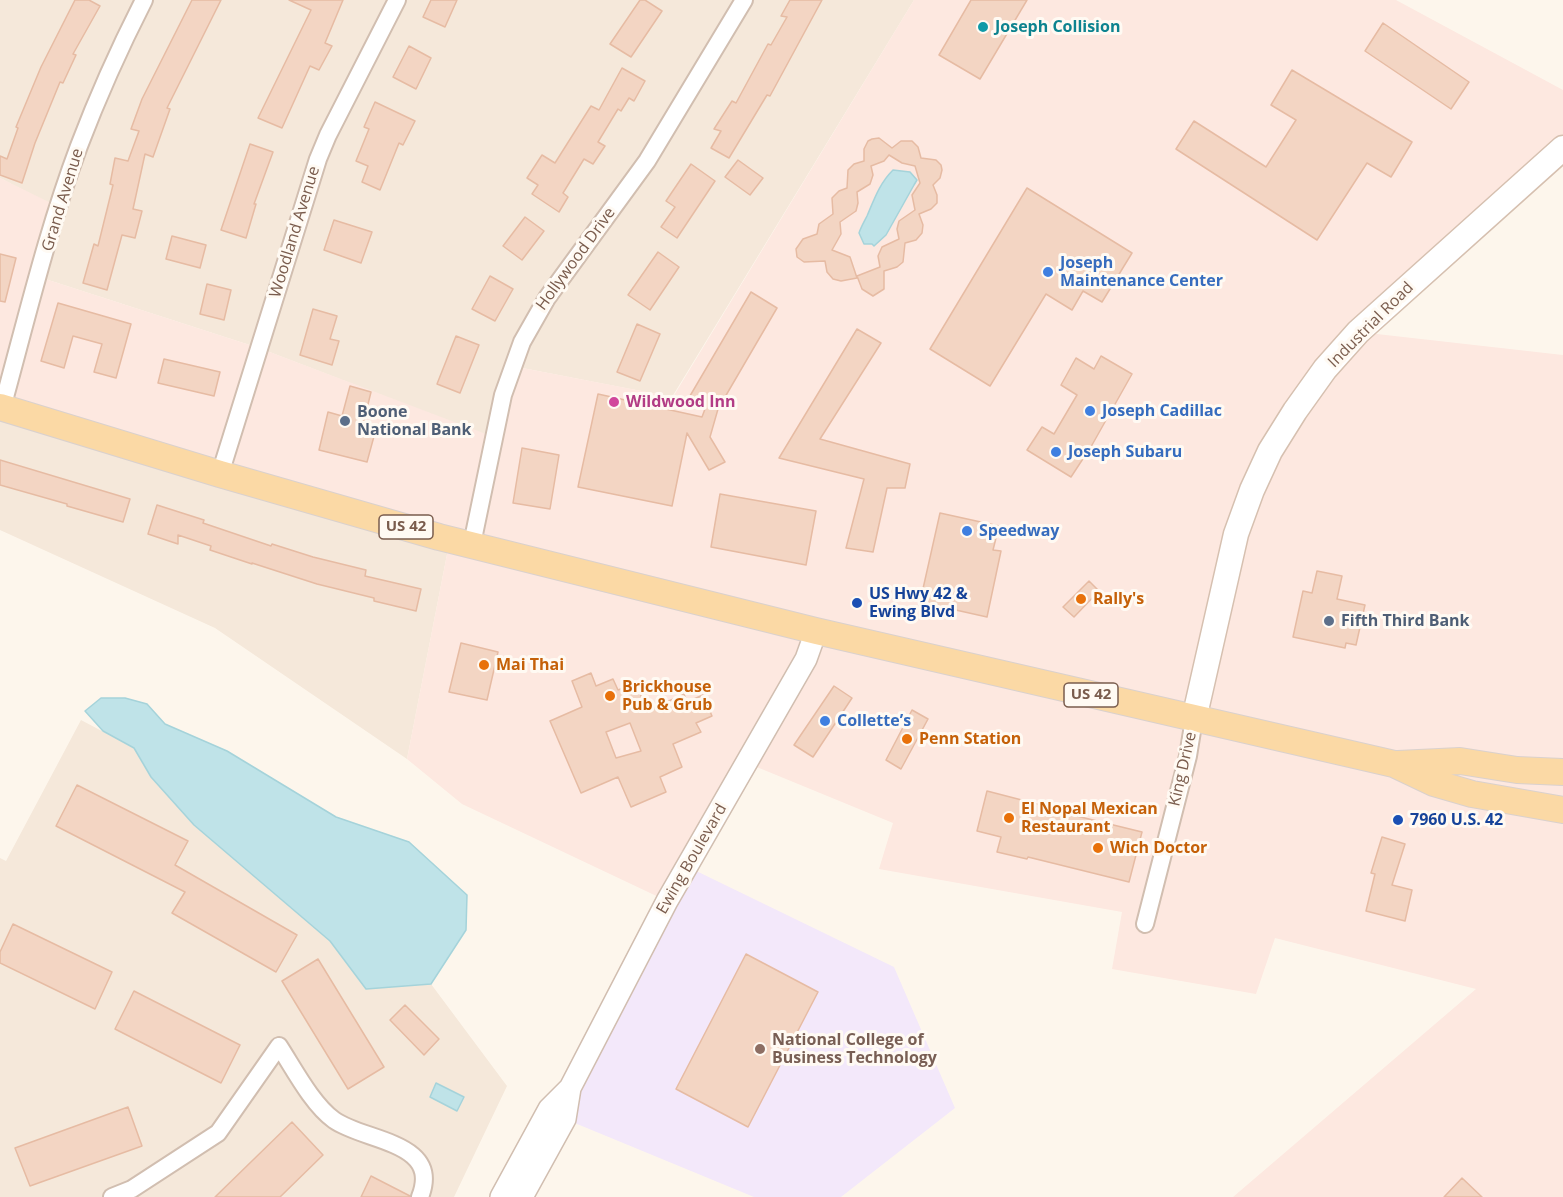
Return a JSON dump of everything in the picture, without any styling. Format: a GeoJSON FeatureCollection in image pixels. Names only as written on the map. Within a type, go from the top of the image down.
{"type":"FeatureCollection","features":[{"type":"Feature","properties":{"kind":"main road","name":"Industrial Road"},"geometry":{"type":"LineString","coordinates":[[1194,719],[1236,534],[1256,480],[1270,451],[1295,411],[1325,369],[1358,332],[1563,147]]}},
{"type":"Feature","properties":{"kind":"main road","name":"US 42"},"geometry":{"type":"LineString","coordinates":[[1,408],[439,537],[816,632],[1394,764],[1434,783],[1472,794],[1563,810]]}},
{"type":"Feature","properties":{"kind":"main road","name":"US 42"},"geometry":{"type":"LineString","coordinates":[[1394,764],[1460,761],[1517,770],[1563,772]]}},
{"type":"Feature","properties":{"kind":"street","name":"Grand Avenue"},"geometry":{"type":"LineString","coordinates":[[1,408],[58,207],[79,147],[103,87],[144,0]]}},
{"type":"Feature","properties":{"kind":"street","name":"Woodland Avenue"},"geometry":{"type":"LineString","coordinates":[[220,474],[318,159],[328,135],[398,0]]}},
{"type":"Feature","properties":{"kind":"street","name":"Hollywood Drive"},"geometry":{"type":"LineString","coordinates":[[472,544],[503,395],[522,342],[550,295],[647,161],[744,0]]}},
{"type":"Feature","properties":{"kind":"street","name":"Ewing Boulevard"},"geometry":{"type":"LineString","coordinates":[[501,1197],[549,1109],[570,1088],[667,901],[806,659],[816,632]]}},
{"type":"Feature","properties":{"kind":"street","name":"King Drive"},"geometry":{"type":"LineString","coordinates":[[1145,924],[1188,756],[1194,719]]}},
{"type":"Feature","properties":{"kind":"street"},"geometry":{"type":"LineString","coordinates":[[112,1197],[132,1189],[218,1133],[279,1046],[316,1102],[333,1119],[350,1129],[407,1150],[417,1158],[425,1176],[420,1197]]}},
{"type":"Feature","properties":{"kind":"street","name":"Ewing Boulevard"},"geometry":{"type":"LineString","coordinates":[[522,1197],[565,1119],[570,1088]]}},
{"type":"Feature","properties":{"kind":"shaded area"},"geometry":{"type":"Polygon","coordinates":[[[0,0],[914,0],[672,397],[512,366],[494,438],[259,348],[39,277],[58,208],[0,178],[0,0]]]}},
{"type":"Feature","properties":{"kind":"shaded area"},"geometry":{"type":"Polygon","coordinates":[[[914,0],[1396,0],[1563,90],[1563,148],[1359,332],[1563,355],[1563,1197],[1233,1197],[1476,989],[1275,938],[1256,994],[1112,969],[1122,912],[879,869],[893,823],[747,763],[667,901],[462,804],[407,759],[450,539],[0,415],[0,178],[59,207],[39,277],[259,348],[494,437],[512,366],[673,397],[914,0]]]}},
{"type":"Feature","properties":{"kind":"shaded area"},"geometry":{"type":"Polygon","coordinates":[[[0,415],[450,539],[407,759],[215,628],[0,530],[0,415]]]}},
{"type":"Feature","properties":{"kind":"shaded area"},"geometry":{"type":"Polygon","coordinates":[[[81,720],[134,748],[151,777],[194,825],[330,941],[366,989],[431,984],[507,1086],[454,1197],[0,1197],[0,858],[6,861],[81,720]]]}},
{"type":"Feature","properties":{"kind":"shaded area","name":"National College of Business Technology"},"geometry":{"type":"Polygon","coordinates":[[[686,866],[894,967],[955,1108],[841,1197],[754,1197],[565,1119],[686,866]]]}},
{"type":"Feature","properties":{"kind":"water"},"geometry":{"type":"Polygon","coordinates":[[[893,170],[910,172],[917,180],[886,235],[874,246],[864,244],[859,233],[880,186],[893,170]]]}},
{"type":"Feature","properties":{"kind":"water"},"geometry":{"type":"Polygon","coordinates":[[[101,698],[125,698],[147,704],[165,724],[227,751],[336,817],[409,842],[467,895],[466,930],[431,984],[366,989],[330,941],[194,825],[151,777],[134,748],[103,731],[85,711],[101,698]]]}},
{"type":"Feature","properties":{"kind":"water"},"geometry":{"type":"Polygon","coordinates":[[[436,1083],[464,1097],[457,1111],[430,1097],[436,1083]]]}},
{"type":"Feature","properties":{"kind":"building"},"geometry":{"type":"Polygon","coordinates":[[[75,0],[89,0],[100,6],[73,54],[76,55],[63,83],[60,82],[35,143],[22,183],[0,175],[0,156],[7,159],[18,128],[16,127],[41,67],[75,0]]]}},
{"type":"Feature","properties":{"kind":"building"},"geometry":{"type":"Polygon","coordinates":[[[192,0],[221,0],[167,108],[170,109],[153,157],[145,154],[133,209],[142,211],[135,238],[122,235],[107,290],[83,283],[94,244],[98,246],[113,185],[110,184],[115,158],[128,161],[139,131],[131,129],[142,99],[192,0]]]}},
{"type":"Feature","properties":{"kind":"building"},"geometry":{"type":"Polygon","coordinates":[[[289,0],[343,0],[325,43],[332,46],[319,70],[310,66],[282,128],[258,118],[311,10],[289,0]]]}},
{"type":"Feature","properties":{"kind":"building"},"geometry":{"type":"Polygon","coordinates":[[[431,0],[457,0],[445,27],[423,17],[431,0]]]}},
{"type":"Feature","properties":{"kind":"building"},"geometry":{"type":"Polygon","coordinates":[[[640,0],[645,0],[662,11],[631,57],[610,44],[640,0]]]}},
{"type":"Feature","properties":{"kind":"building"},"geometry":{"type":"Polygon","coordinates":[[[790,0],[822,0],[770,96],[767,95],[729,158],[711,148],[721,131],[714,129],[732,101],[736,103],[768,44],[771,45],[787,17],[781,16],[790,0]]]}},
{"type":"Feature","properties":{"kind":"building","name":"Joseph Collision"},"geometry":{"type":"Polygon","coordinates":[[[971,0],[1027,0],[980,79],[939,55],[971,0]]]}},
{"type":"Feature","properties":{"kind":"building"},"geometry":{"type":"Polygon","coordinates":[[[1383,23],[1469,82],[1451,109],[1365,51],[1383,23]]]}},
{"type":"Feature","properties":{"kind":"building"},"geometry":{"type":"Polygon","coordinates":[[[409,46],[431,58],[416,89],[393,77],[409,46]]]}},
{"type":"Feature","properties":{"kind":"building"},"geometry":{"type":"Polygon","coordinates":[[[622,68],[645,81],[634,101],[629,98],[621,111],[618,109],[598,142],[605,146],[593,164],[584,159],[563,193],[568,197],[559,212],[532,194],[538,185],[527,178],[542,155],[555,163],[591,106],[599,110],[622,68]]]}},
{"type":"Feature","properties":{"kind":"building"},"geometry":{"type":"Polygon","coordinates":[[[1292,70],[1412,142],[1391,177],[1367,163],[1317,240],[1176,149],[1194,121],[1266,167],[1296,120],[1271,105],[1292,70]]]}},
{"type":"Feature","properties":{"kind":"building"},"geometry":{"type":"Polygon","coordinates":[[[375,102],[415,121],[403,145],[399,143],[380,190],[362,182],[368,166],[356,161],[369,129],[364,127],[375,102]]]}},
{"type":"Feature","properties":{"kind":"building"},"geometry":{"type":"Polygon","coordinates":[[[879,138],[892,148],[901,141],[912,141],[918,147],[921,158],[936,160],[942,170],[940,178],[933,185],[937,203],[931,209],[919,214],[923,225],[922,233],[916,240],[905,243],[903,262],[897,267],[884,271],[884,289],[873,296],[862,289],[857,276],[880,267],[878,256],[882,247],[899,239],[897,229],[899,221],[915,210],[912,195],[920,183],[915,166],[902,163],[889,155],[884,161],[871,166],[873,175],[870,184],[857,192],[856,211],[840,222],[841,234],[832,250],[850,257],[857,278],[841,281],[833,279],[827,272],[825,261],[804,262],[797,257],[796,249],[803,239],[817,234],[819,224],[833,214],[832,198],[839,191],[847,188],[848,170],[854,164],[864,161],[864,149],[868,141],[879,138]]]}},
{"type":"Feature","properties":{"kind":"building"},"geometry":{"type":"Polygon","coordinates":[[[250,144],[273,152],[254,204],[256,204],[246,238],[221,230],[250,144]]]}},
{"type":"Feature","properties":{"kind":"building"},"geometry":{"type":"Polygon","coordinates":[[[738,160],[763,178],[750,195],[725,177],[738,160]]]}},
{"type":"Feature","properties":{"kind":"building"},"geometry":{"type":"Polygon","coordinates":[[[691,164],[715,181],[677,238],[661,227],[675,207],[666,201],[691,164]]]}},
{"type":"Feature","properties":{"kind":"building","name":"Joseph Maintenance Center"},"geometry":{"type":"Polygon","coordinates":[[[1027,188],[1132,253],[1102,302],[1083,291],[1072,310],[1046,294],[990,386],[930,349],[1027,188]]]}},
{"type":"Feature","properties":{"kind":"building"},"geometry":{"type":"Polygon","coordinates":[[[525,217],[544,231],[522,260],[503,246],[525,217]]]}},
{"type":"Feature","properties":{"kind":"building"},"geometry":{"type":"Polygon","coordinates":[[[334,220],[372,232],[361,263],[324,250],[334,220]]]}},
{"type":"Feature","properties":{"kind":"building"},"geometry":{"type":"Polygon","coordinates":[[[172,236],[206,245],[200,268],[166,259],[172,236]]]}},
{"type":"Feature","properties":{"kind":"building"},"geometry":{"type":"Polygon","coordinates":[[[658,252],[679,267],[650,310],[628,295],[658,252]]]}},
{"type":"Feature","properties":{"kind":"building"},"geometry":{"type":"Polygon","coordinates":[[[0,254],[16,258],[5,302],[0,301],[0,254]]]}},
{"type":"Feature","properties":{"kind":"building"},"geometry":{"type":"Polygon","coordinates":[[[490,276],[513,289],[495,321],[472,309],[490,276]]]}},
{"type":"Feature","properties":{"kind":"building"},"geometry":{"type":"Polygon","coordinates":[[[207,284],[231,290],[224,320],[200,314],[207,284]]]}},
{"type":"Feature","properties":{"kind":"building","name":"Wildwood Inn"},"geometry":{"type":"Polygon","coordinates":[[[751,292],[777,308],[718,409],[710,437],[725,462],[709,470],[687,433],[672,506],[578,487],[598,394],[702,417],[705,409],[687,401],[751,292]]]}},
{"type":"Feature","properties":{"kind":"building"},"geometry":{"type":"Polygon","coordinates":[[[58,303],[131,324],[116,378],[94,372],[102,344],[73,336],[64,368],[41,361],[58,303]]]}},
{"type":"Feature","properties":{"kind":"building"},"geometry":{"type":"Polygon","coordinates":[[[313,309],[337,316],[330,339],[339,341],[332,365],[300,355],[313,309]]]}},
{"type":"Feature","properties":{"kind":"building"},"geometry":{"type":"Polygon","coordinates":[[[637,324],[660,334],[640,381],[617,372],[637,324]]]}},
{"type":"Feature","properties":{"kind":"building"},"geometry":{"type":"Polygon","coordinates":[[[857,329],[881,343],[820,439],[910,464],[905,488],[887,488],[873,552],[846,548],[864,479],[779,458],[857,329]]]}},
{"type":"Feature","properties":{"kind":"building"},"geometry":{"type":"Polygon","coordinates":[[[456,336],[479,345],[460,393],[437,384],[456,336]]]}},
{"type":"Feature","properties":{"kind":"building","name":"Joseph Cadillac"},"geometry":{"type":"Polygon","coordinates":[[[1101,356],[1132,374],[1071,477],[1027,450],[1042,427],[1054,434],[1077,395],[1061,385],[1076,358],[1094,369],[1101,356]]]}},
{"type":"Feature","properties":{"kind":"building"},"geometry":{"type":"Polygon","coordinates":[[[164,359],[220,372],[214,396],[158,383],[164,359]]]}},
{"type":"Feature","properties":{"kind":"building","name":"Boone National Bank"},"geometry":{"type":"Polygon","coordinates":[[[350,386],[371,392],[363,425],[376,429],[367,462],[319,450],[328,412],[342,416],[350,386]]]}},
{"type":"Feature","properties":{"kind":"building"},"geometry":{"type":"Polygon","coordinates":[[[522,448],[559,455],[550,509],[513,503],[522,448]]]}},
{"type":"Feature","properties":{"kind":"building"},"geometry":{"type":"Polygon","coordinates":[[[0,460],[130,499],[123,522],[0,485],[0,460]]]}},
{"type":"Feature","properties":{"kind":"building"},"geometry":{"type":"Polygon","coordinates":[[[720,494],[816,511],[806,565],[711,547],[720,494]]]}},
{"type":"Feature","properties":{"kind":"building"},"geometry":{"type":"Polygon","coordinates":[[[157,505],[271,546],[272,544],[366,570],[365,576],[421,589],[416,611],[374,601],[374,598],[317,584],[252,564],[210,550],[211,546],[178,535],[178,544],[148,534],[157,505]]]}},
{"type":"Feature","properties":{"kind":"building","name":"Speedway"},"geometry":{"type":"Polygon","coordinates":[[[940,513],[999,526],[993,550],[1001,551],[987,617],[920,602],[940,513]]]}},
{"type":"Feature","properties":{"kind":"building","name":"Fifth Third Bank"},"geometry":{"type":"Polygon","coordinates":[[[1317,571],[1342,576],[1337,599],[1365,605],[1356,645],[1346,643],[1345,648],[1293,637],[1303,591],[1312,593],[1317,571]]]}},
{"type":"Feature","properties":{"kind":"building","name":"Rally's"},"geometry":{"type":"Polygon","coordinates":[[[1089,581],[1099,591],[1074,617],[1063,607],[1089,581]]]}},
{"type":"Feature","properties":{"kind":"building"},"geometry":{"type":"Polygon","coordinates":[[[461,643],[498,652],[487,700],[449,692],[461,643]]]}},
{"type":"Feature","properties":{"kind":"building"},"geometry":{"type":"Polygon","coordinates":[[[591,673],[596,686],[613,679],[618,690],[636,683],[647,711],[684,694],[687,702],[703,695],[712,716],[696,723],[701,732],[673,744],[682,767],[660,777],[666,792],[631,807],[618,777],[581,793],[550,721],[582,707],[572,681],[591,673]],[[630,723],[606,732],[616,758],[641,751],[630,723]]]}},
{"type":"Feature","properties":{"kind":"building"},"geometry":{"type":"Polygon","coordinates":[[[834,686],[852,698],[813,757],[794,745],[834,686]]]}},
{"type":"Feature","properties":{"kind":"building","name":"Penn Station"},"geometry":{"type":"Polygon","coordinates":[[[912,710],[928,719],[901,769],[886,760],[912,710]]]}},
{"type":"Feature","properties":{"kind":"building"},"geometry":{"type":"Polygon","coordinates":[[[77,785],[188,841],[175,865],[297,935],[276,972],[172,913],[185,892],[56,826],[77,785]]]}},
{"type":"Feature","properties":{"kind":"building"},"geometry":{"type":"Polygon","coordinates":[[[987,791],[1041,805],[1040,807],[1142,832],[1129,882],[1028,857],[1027,859],[997,852],[1001,837],[977,831],[987,791]]]}},
{"type":"Feature","properties":{"kind":"building"},"geometry":{"type":"Polygon","coordinates":[[[1382,837],[1405,844],[1392,885],[1412,890],[1405,921],[1366,911],[1375,874],[1371,873],[1382,837]]]}},
{"type":"Feature","properties":{"kind":"building"},"geometry":{"type":"Polygon","coordinates":[[[13,924],[112,972],[95,1009],[0,963],[0,952],[13,924]]]}},
{"type":"Feature","properties":{"kind":"building","name":"National College of Business Technology"},"geometry":{"type":"Polygon","coordinates":[[[746,954],[818,992],[748,1127],[676,1089],[746,954]]]}},
{"type":"Feature","properties":{"kind":"building"},"geometry":{"type":"Polygon","coordinates":[[[318,959],[384,1067],[348,1089],[282,981],[318,959]]]}},
{"type":"Feature","properties":{"kind":"building"},"geometry":{"type":"Polygon","coordinates":[[[134,991],[240,1045],[221,1083],[115,1029],[134,991]]]}},
{"type":"Feature","properties":{"kind":"building"},"geometry":{"type":"Polygon","coordinates":[[[405,1005],[439,1039],[424,1055],[390,1020],[405,1005]]]}},
{"type":"Feature","properties":{"kind":"building"},"geometry":{"type":"Polygon","coordinates":[[[128,1107],[142,1146],[30,1186],[15,1148],[128,1107]]]}},
{"type":"Feature","properties":{"kind":"building"},"geometry":{"type":"Polygon","coordinates":[[[292,1122],[323,1155],[280,1197],[215,1197],[292,1122]]]}},
{"type":"Feature","properties":{"kind":"building"},"geometry":{"type":"Polygon","coordinates":[[[371,1176],[410,1196],[410,1197],[361,1197],[371,1176]]]}},
{"type":"Feature","properties":{"kind":"building"},"geometry":{"type":"Polygon","coordinates":[[[1462,1178],[1482,1197],[1444,1197],[1462,1178]]]}},
{"type":"Feature","properties":{"kind":"place","name":"Joseph Collision"},"geometry":{"type":"Point","coordinates":[983,27]}},
{"type":"Feature","properties":{"kind":"place","name":"Joseph Maintenance Center"},"geometry":{"type":"Point","coordinates":[1048,272]}},
{"type":"Feature","properties":{"kind":"place","name":"Wildwood Inn"},"geometry":{"type":"Point","coordinates":[614,402]}},
{"type":"Feature","properties":{"kind":"place","name":"Joseph Cadillac"},"geometry":{"type":"Point","coordinates":[1090,411]}},
{"type":"Feature","properties":{"kind":"place","name":"Boone National Bank"},"geometry":{"type":"Point","coordinates":[345,421]}},
{"type":"Feature","properties":{"kind":"place","name":"Joseph Subaru"},"geometry":{"type":"Point","coordinates":[1056,452]}},
{"type":"Feature","properties":{"kind":"place","name":"Speedway"},"geometry":{"type":"Point","coordinates":[967,531]}},
{"type":"Feature","properties":{"kind":"place","name":"Rally's"},"geometry":{"type":"Point","coordinates":[1081,599]}},
{"type":"Feature","properties":{"kind":"place","name":"US Hwy 42 & Ewing Blvd"},"geometry":{"type":"Point","coordinates":[857,603]}},
{"type":"Feature","properties":{"kind":"place","name":"Fifth Third Bank"},"geometry":{"type":"Point","coordinates":[1329,621]}},
{"type":"Feature","properties":{"kind":"place","name":"Mai Thai"},"geometry":{"type":"Point","coordinates":[484,665]}},
{"type":"Feature","properties":{"kind":"place","name":"Brickhouse Pub & Grub"},"geometry":{"type":"Point","coordinates":[610,696]}},
{"type":"Feature","properties":{"kind":"place","name":"Collette’s"},"geometry":{"type":"Point","coordinates":[825,721]}},
{"type":"Feature","properties":{"kind":"place","name":"Penn Station"},"geometry":{"type":"Point","coordinates":[907,739]}},
{"type":"Feature","properties":{"kind":"place","name":"El Nopal Mexican Restaurant"},"geometry":{"type":"Point","coordinates":[1009,818]}},
{"type":"Feature","properties":{"kind":"place","name":"7960 U.S. 42"},"geometry":{"type":"Point","coordinates":[1398,820]}},
{"type":"Feature","properties":{"kind":"place","name":"Wich Doctor"},"geometry":{"type":"Point","coordinates":[1098,848]}},
{"type":"Feature","properties":{"kind":"place","name":"National College of Business Technology"},"geometry":{"type":"Point","coordinates":[760,1049]}}]}
